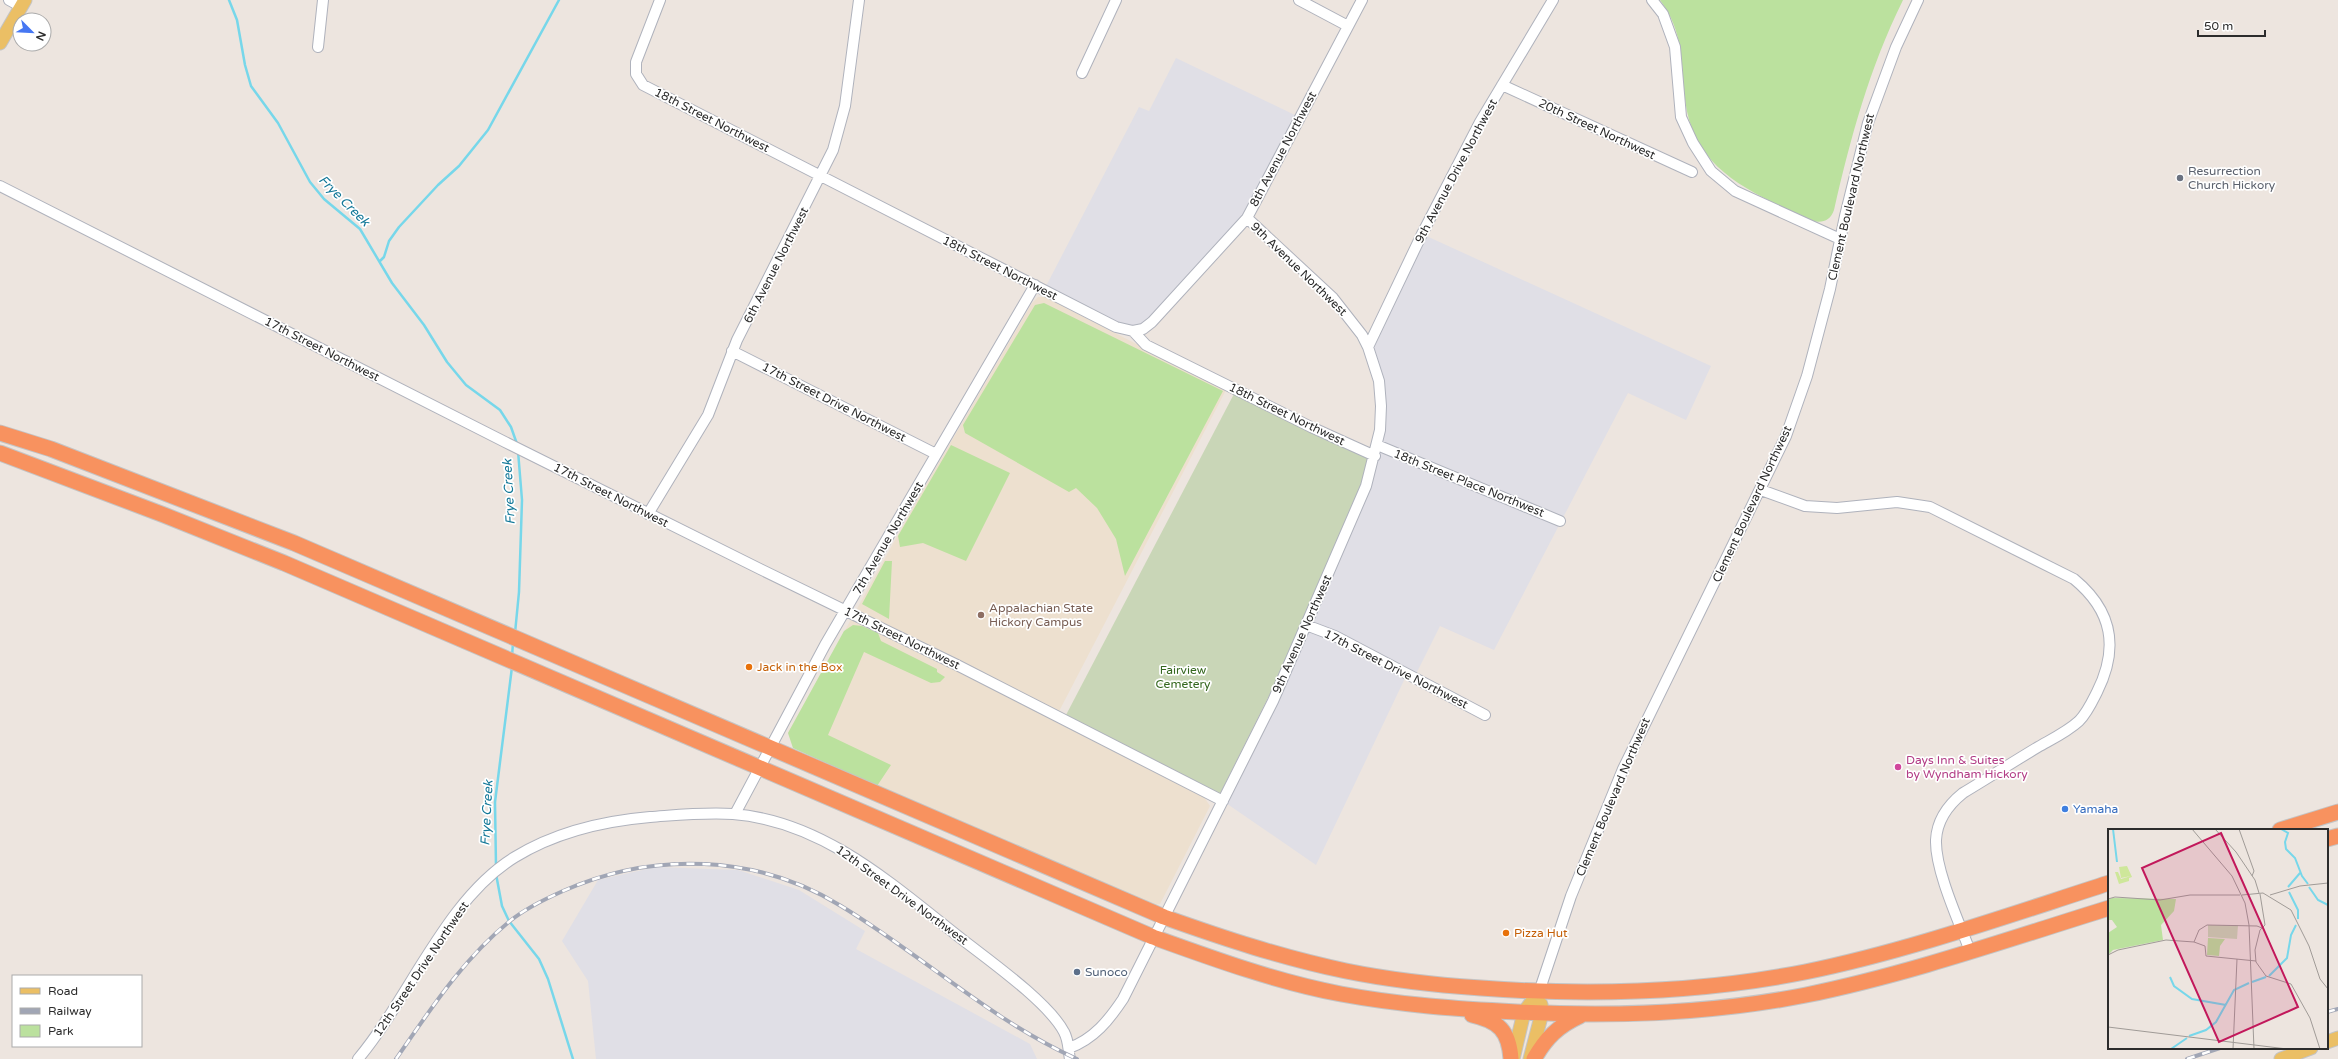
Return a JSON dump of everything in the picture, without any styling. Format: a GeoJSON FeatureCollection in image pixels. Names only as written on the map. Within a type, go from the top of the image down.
{"type":"FeatureCollection","features":[{"type":"Feature","properties":{"kind":"highway"},"geometry":{"type":"LineString","coordinates":[[0,433],[51,449],[294,543],[1164,917],[1254,948],[1347,972],[1436,985],[1539,992],[1646,992],[1752,981],[1858,960],[1962,930],[2108,883]]}},
{"type":"Feature","properties":{"kind":"highway"},"geometry":{"type":"LineString","coordinates":[[0,453],[157,512],[284,563],[758,769],[1153,937],[1245,969],[1340,994],[1446,1009],[1484,1017],[1497,1024],[1506,1034],[1512,1059]]}},
{"type":"Feature","properties":{"kind":"highway"},"geometry":{"type":"LineString","coordinates":[[2283,829],[2338,812]]}},
{"type":"Feature","properties":{"kind":"highway"},"geometry":{"type":"LineString","coordinates":[[2328,840],[2338,836]]}},
{"type":"Feature","properties":{"kind":"highway"},"geometry":{"type":"LineString","coordinates":[[1446,1009],[1582,1015],[1643,1014],[1752,1004],[1862,982],[1970,951],[2108,908]]}},
{"type":"Feature","properties":{"kind":"highway"},"geometry":{"type":"LineString","coordinates":[[1534,1059],[1549,1035],[1563,1024],[1582,1015]]}},
{"type":"Feature","properties":{"kind":"main road"},"geometry":{"type":"LineString","coordinates":[[0,43],[24,3]]}},
{"type":"Feature","properties":{"kind":"main road","name":"Clement Boulevard Northwest"},"geometry":{"type":"LineString","coordinates":[[1512,1059],[1524,1012],[1539,992]]}},
{"type":"Feature","properties":{"kind":"main road","name":"Clement Boulevard Northwest"},"geometry":{"type":"LineString","coordinates":[[1530,1059],[1542,1013],[1539,992]]}},
{"type":"Feature","properties":{"kind":"main road"},"geometry":{"type":"LineString","coordinates":[[2328,1042],[2338,1038]]}},
{"type":"Feature","properties":{"kind":"main road"},"geometry":{"type":"LineString","coordinates":[[2281,1059],[2308,1049]]}},
{"type":"Feature","properties":{"kind":"street"},"geometry":{"type":"LineString","coordinates":[[9,0],[24,3]]}},
{"type":"Feature","properties":{"kind":"street"},"geometry":{"type":"LineString","coordinates":[[318,47],[324,0]]}},
{"type":"Feature","properties":{"kind":"street","name":"18th Street Northwest"},"geometry":{"type":"LineString","coordinates":[[660,0],[635,68],[637,77],[643,84],[661,95],[1116,327],[1133,331],[1146,345],[1311,427],[1375,456]]}},
{"type":"Feature","properties":{"kind":"street","name":"6th Avenue Northwest"},"geometry":{"type":"LineString","coordinates":[[648,514],[708,415],[732,351],[833,150],[842,122],[858,0]]}},
{"type":"Feature","properties":{"kind":"street"},"geometry":{"type":"LineString","coordinates":[[1082,73],[1116,0]]}},
{"type":"Feature","properties":{"kind":"street"},"geometry":{"type":"LineString","coordinates":[[1299,0],[1348,26]]}},
{"type":"Feature","properties":{"kind":"street","name":"8th Avenue Northwest"},"geometry":{"type":"LineString","coordinates":[[1133,331],[1142,329],[1152,322],[1247,218],[1362,0]]}},
{"type":"Feature","properties":{"kind":"street","name":"9th Avenue Drive Northwest"},"geometry":{"type":"LineString","coordinates":[[1368,347],[1480,122],[1554,0]]}},
{"type":"Feature","properties":{"kind":"street"},"geometry":{"type":"LineString","coordinates":[[1652,0],[1663,14],[1675,47],[1681,117],[1693,143],[1711,171],[1735,191],[1840,239]]}},
{"type":"Feature","properties":{"kind":"street","name":"Clement Boulevard Northwest"},"geometry":{"type":"LineString","coordinates":[[1539,992],[1571,896],[1626,762],[1761,490],[1786,436],[1807,376],[1830,289],[1840,239],[1868,123],[1896,47],[1918,0]]}},
{"type":"Feature","properties":{"kind":"street","name":"20th Street Northwest"},"geometry":{"type":"LineString","coordinates":[[1502,85],[1692,172]]}},
{"type":"Feature","properties":{"kind":"street","name":"17th Street Northwest"},"geometry":{"type":"LineString","coordinates":[[0,186],[648,514],[957,664],[1223,801]]}},
{"type":"Feature","properties":{"kind":"street","name":"9th Avenue Northwest"},"geometry":{"type":"LineString","coordinates":[[1069,1048],[1091,1036],[1113,1014],[1164,917],[1273,701],[1366,486],[1375,456],[1381,418],[1381,394],[1376,368],[1368,347],[1354,324],[1333,298],[1247,218]]}},
{"type":"Feature","properties":{"kind":"street","name":"7th Avenue Northwest"},"geometry":{"type":"LineString","coordinates":[[735,814],[768,748],[846,610],[1035,285]]}},
{"type":"Feature","properties":{"kind":"street","name":"17th Street Drive Northwest"},"geometry":{"type":"LineString","coordinates":[[732,351],[936,454]]}},
{"type":"Feature","properties":{"kind":"street","name":"18th Street Place Northwest"},"geometry":{"type":"LineString","coordinates":[[1377,445],[1560,520]]}},
{"type":"Feature","properties":{"kind":"street"},"geometry":{"type":"LineString","coordinates":[[1761,490],[1805,506],[1837,508],[1897,502],[1930,506],[2060,570],[2074,579],[2090,594],[2101,608],[2109,632],[2110,653],[2105,676],[2089,708],[2079,720],[1958,796],[1949,806],[1941,821],[1936,840],[1938,858],[1970,951]]}},
{"type":"Feature","properties":{"kind":"street","name":"17th Street Drive Northwest"},"geometry":{"type":"LineString","coordinates":[[1306,625],[1335,636],[1485,715]]}},
{"type":"Feature","properties":{"kind":"street","name":"12th Street Drive Northwest"},"geometry":{"type":"LineString","coordinates":[[358,1059],[376,1038],[456,914],[488,878],[506,863],[549,839],[603,824],[677,815],[735,814],[773,822],[809,832],[855,858],[982,955],[1040,1004],[1059,1024],[1064,1032],[1069,1048],[1070,1059]]}},
{"type":"Feature","properties":{"kind":"shaded area"},"geometry":{"type":"Polygon","coordinates":[[[1176,58],[1299,117],[1253,208],[1152,322],[1133,331],[1044,290],[1139,107],[1149,111],[1176,58]]]}},
{"type":"Feature","properties":{"kind":"shaded area"},"geometry":{"type":"Polygon","coordinates":[[[1422,234],[1711,366],[1686,420],[1628,393],[1494,650],[1440,626],[1414,678],[1407,674],[1316,865],[1223,801],[1352,520],[1381,418],[1368,347],[1422,234]]]}},
{"type":"Feature","properties":{"kind":"shaded area","name":"Appalachian State Hickory Campus"},"geometry":{"type":"Polygon","coordinates":[[[1038,297],[1045,297],[1226,390],[1054,721],[1204,797],[1210,806],[1160,904],[1149,906],[793,748],[788,733],[920,495],[1032,303],[1038,297]]]}},
{"type":"Feature","properties":{"kind":"shaded area"},"geometry":{"type":"Polygon","coordinates":[[[656,867],[738,870],[799,890],[865,931],[856,949],[1030,1044],[1037,1059],[596,1059],[588,981],[562,941],[598,880],[656,867]]]}},
{"type":"Feature","properties":{"kind":"green space"},"geometry":{"type":"Polygon","coordinates":[[[1660,0],[1903,0],[1880,52],[1862,103],[1834,210],[1828,219],[1820,222],[1812,221],[1769,200],[1730,177],[1713,162],[1700,145],[1690,124],[1685,99],[1680,48],[1668,12],[1660,0]]]}},
{"type":"Feature","properties":{"kind":"green space"},"geometry":{"type":"Polygon","coordinates":[[[1044,303],[1223,391],[1125,576],[1116,539],[1097,508],[1076,488],[1069,492],[965,433],[963,425],[1035,305],[1044,303]]]}},
{"type":"Feature","properties":{"kind":"green space","name":"Fairview Cemetery"},"geometry":{"type":"Polygon","coordinates":[[[1235,392],[1370,458],[1355,501],[1320,587],[1261,712],[1220,794],[1066,715],[1235,392]]]}},
{"type":"Feature","properties":{"kind":"green space"},"geometry":{"type":"Polygon","coordinates":[[[951,445],[1010,473],[966,561],[923,543],[900,547],[898,536],[951,445]]]}},
{"type":"Feature","properties":{"kind":"green space"},"geometry":{"type":"Polygon","coordinates":[[[885,561],[892,561],[889,619],[862,604],[885,561]]]}},
{"type":"Feature","properties":{"kind":"green space"},"geometry":{"type":"Polygon","coordinates":[[[853,625],[862,626],[878,633],[881,641],[937,669],[937,672],[945,677],[940,682],[931,683],[864,652],[828,735],[891,765],[877,786],[793,748],[788,733],[844,631],[853,625]]]}},
{"type":"Feature","properties":{"kind":"waterway","name":"Frye Creek"},"geometry":{"type":"LineString","coordinates":[[229,0],[237,20],[245,65],[251,86],[278,123],[310,182],[324,199],[360,229],[392,283],[424,325],[447,362],[466,385],[500,410],[511,427],[517,444]]}},
{"type":"Feature","properties":{"kind":"waterway"},"geometry":{"type":"LineString","coordinates":[[380,261],[384,257],[389,241],[399,227],[438,185],[459,166],[488,130],[559,0]]}},
{"type":"Feature","properties":{"kind":"waterway","name":"Frye Creek"},"geometry":{"type":"LineString","coordinates":[[515,633],[519,592],[522,500],[518,451]]}},
{"type":"Feature","properties":{"kind":"waterway","name":"Frye Creek"},"geometry":{"type":"LineString","coordinates":[[512,656],[513,643]]}},
{"type":"Feature","properties":{"kind":"waterway","name":"Frye Creek"},"geometry":{"type":"LineString","coordinates":[[496,867],[495,802],[512,667]]}},
{"type":"Feature","properties":{"kind":"waterway","name":"Frye Creek"},"geometry":{"type":"LineString","coordinates":[[496,874],[502,906],[509,921],[539,959],[548,979],[573,1059]]}},
{"type":"Feature","properties":{"kind":"railway"},"geometry":{"type":"LineString","coordinates":[[396,1059],[462,968],[493,936],[522,912],[556,894],[597,878],[633,869],[668,864],[704,864],[740,868],[775,876],[809,889],[841,906],[871,925],[956,986],[1014,1025],[1077,1059]]}},
{"type":"Feature","properties":{"kind":"railway"},"geometry":{"type":"LineString","coordinates":[[2328,1012],[2338,1009]]}},
{"type":"Feature","properties":{"kind":"railway"},"geometry":{"type":"LineString","coordinates":[[2187,1059],[2217,1049]]}},
{"type":"Feature","properties":{"kind":"place","name":"Resurrection Church Hickory"},"geometry":{"type":"Point","coordinates":[2180,178]}},
{"type":"Feature","properties":{"kind":"place","name":"Appalachian State Hickory Campus"},"geometry":{"type":"Point","coordinates":[981,615]}},
{"type":"Feature","properties":{"kind":"place","name":"Jack in the Box"},"geometry":{"type":"Point","coordinates":[749,667]}},
{"type":"Feature","properties":{"kind":"place","name":"Days Inn & Suites by Wyndham Hickory"},"geometry":{"type":"Point","coordinates":[1898,767]}},
{"type":"Feature","properties":{"kind":"place","name":"Yamaha"},"geometry":{"type":"Point","coordinates":[2065,809]}},
{"type":"Feature","properties":{"kind":"place","name":"Pizza Hut"},"geometry":{"type":"Point","coordinates":[1506,933]}},
{"type":"Feature","properties":{"kind":"place","name":"Sunoco"},"geometry":{"type":"Point","coordinates":[1077,972]}}]}
